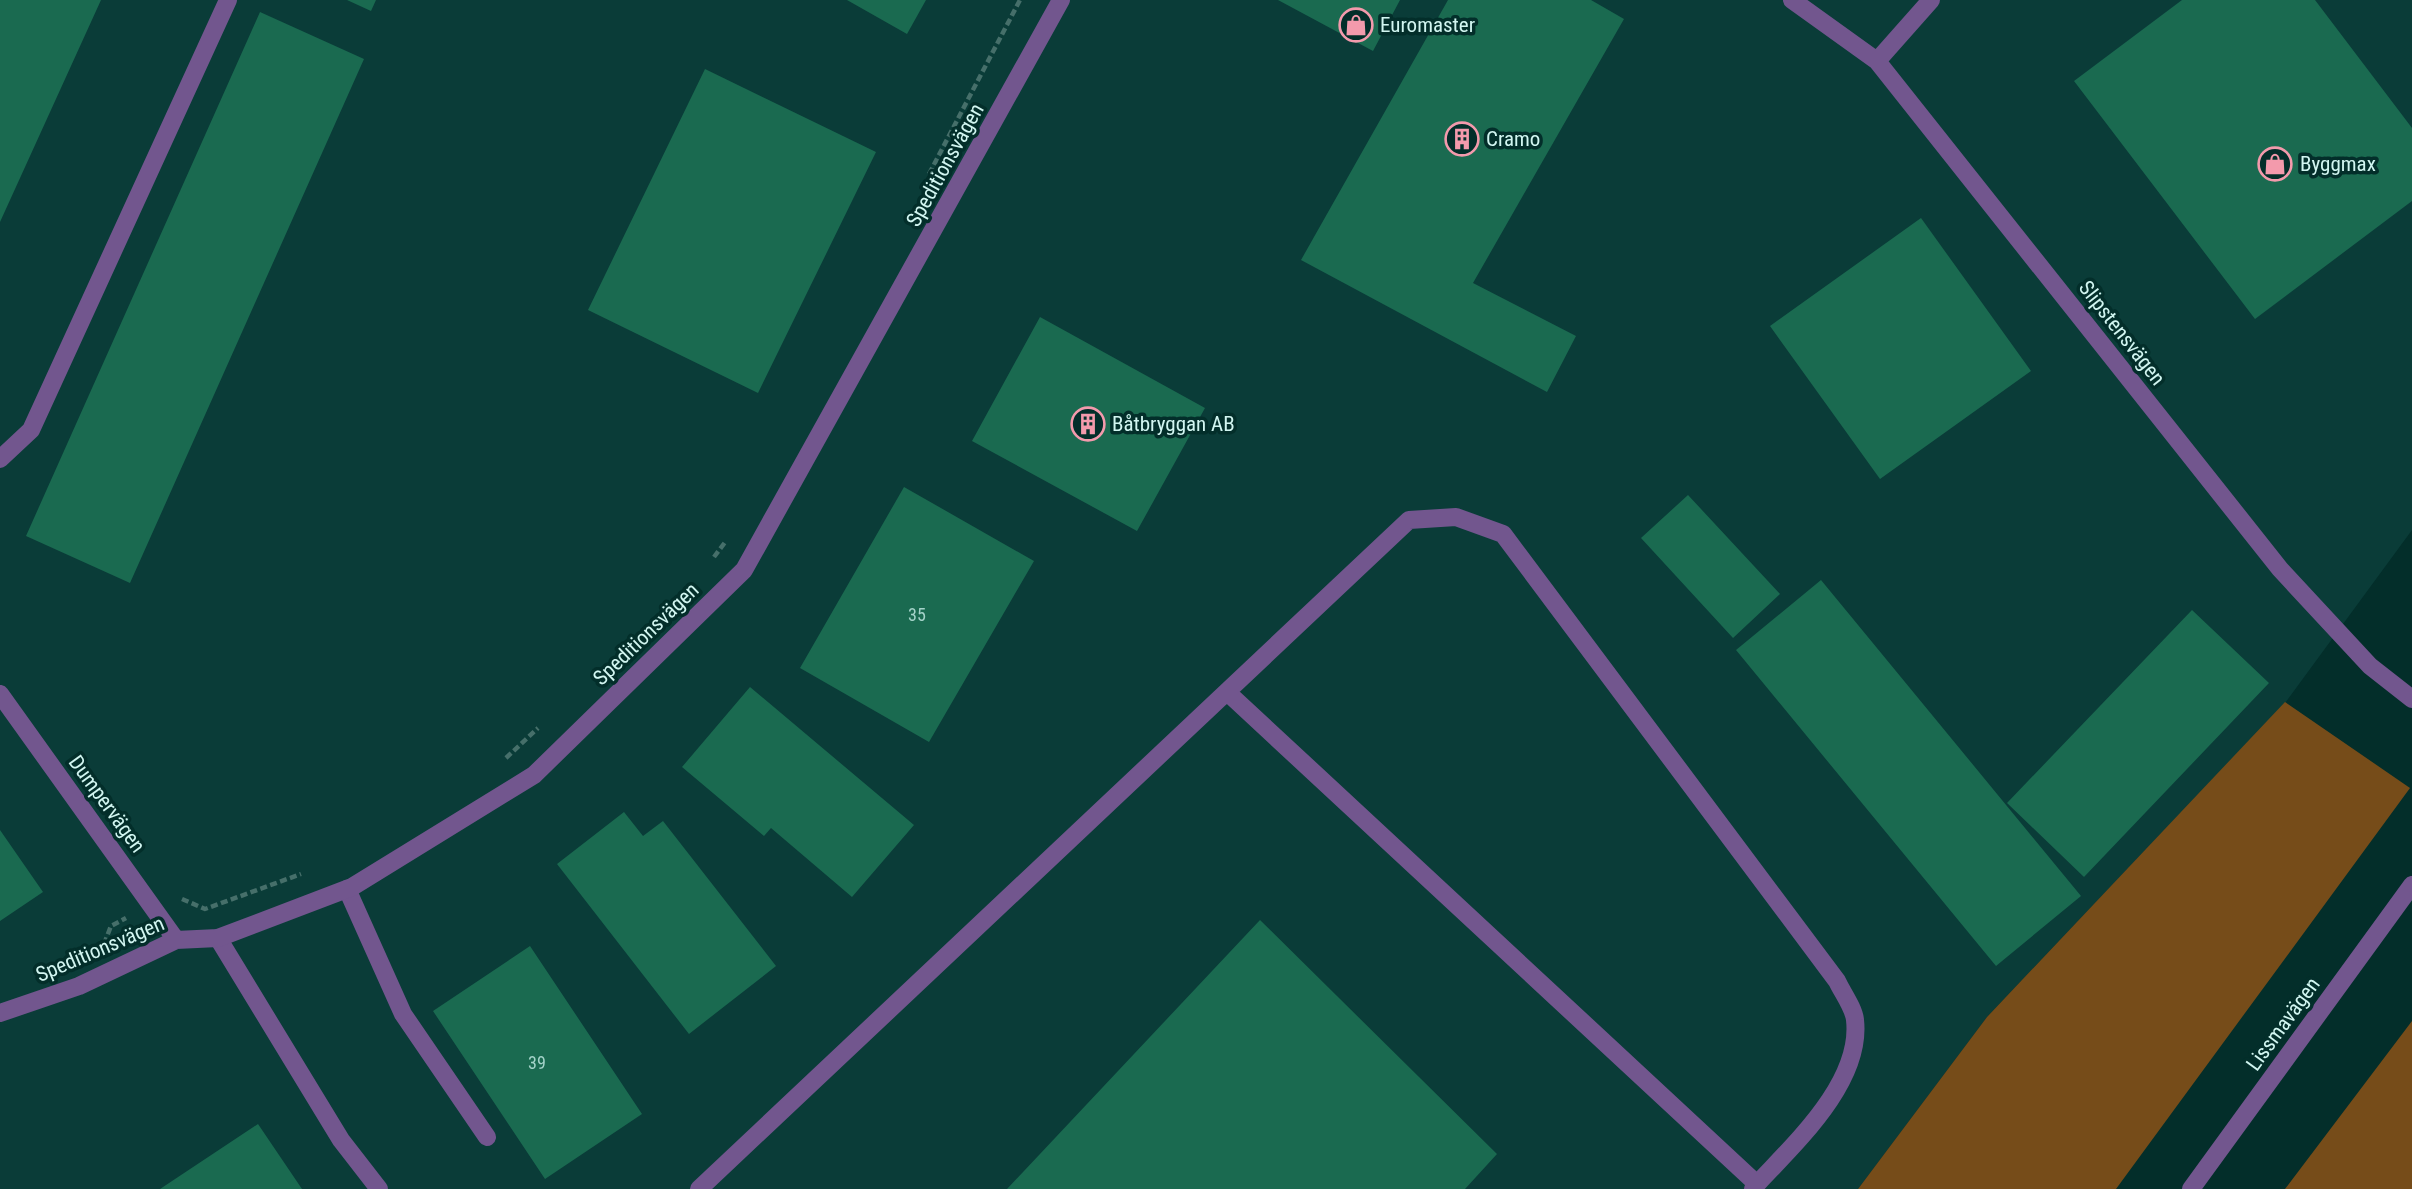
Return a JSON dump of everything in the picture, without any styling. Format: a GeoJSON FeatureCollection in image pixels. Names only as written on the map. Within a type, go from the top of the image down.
{"type":"FeatureCollection","features":[{"type":"Feature","properties":{"kind":"street"},"geometry":{"type":"LineString","coordinates":[[0,458],[31,430],[228,0]]}},
{"type":"Feature","properties":{"kind":"street","name":"Speditionsvägen"},"geometry":{"type":"LineString","coordinates":[[0,1013],[79,986],[176,940],[218,938],[347,889],[534,775],[744,570],[1061,0]]}},
{"type":"Feature","properties":{"kind":"street","name":"Slipstensvägen"},"geometry":{"type":"LineString","coordinates":[[1792,0],[1877,61],[2280,569],[2370,666],[2412,699]]}},
{"type":"Feature","properties":{"kind":"street"},"geometry":{"type":"LineString","coordinates":[[1877,61],[1930,0]]}},
{"type":"Feature","properties":{"kind":"street"},"geometry":{"type":"LineString","coordinates":[[699,1189],[1409,520],[1456,517],[1503,534],[1836,981],[1855,1019],[1850,1058],[1828,1107],[1755,1187],[1227,692]]}},
{"type":"Feature","properties":{"kind":"street","name":"Dumpervägen"},"geometry":{"type":"LineString","coordinates":[[0,694],[176,940]]}},
{"type":"Feature","properties":{"kind":"street","name":"Lissmavägen"},"geometry":{"type":"LineString","coordinates":[[2191,1189],[2412,885]]}},
{"type":"Feature","properties":{"kind":"street"},"geometry":{"type":"LineString","coordinates":[[347,889],[403,1014],[487,1137]]}},
{"type":"Feature","properties":{"kind":"street"},"geometry":{"type":"LineString","coordinates":[[218,938],[341,1140],[379,1189]]}},
{"type":"Feature","properties":{"kind":"path"},"geometry":{"type":"LineString","coordinates":[[929,175],[1020,0]]}},
{"type":"Feature","properties":{"kind":"path"},"geometry":{"type":"LineString","coordinates":[[711,562],[727,539]]}},
{"type":"Feature","properties":{"kind":"path"},"geometry":{"type":"LineString","coordinates":[[496,766],[546,721]]}},
{"type":"Feature","properties":{"kind":"path"},"geometry":{"type":"LineString","coordinates":[[103,948],[111,926],[175,896],[205,909],[303,873]]}},
{"type":"Feature","properties":{"kind":"shaded area"},"geometry":{"type":"Polygon","coordinates":[[[0,0],[2412,0],[2412,530],[2285,703],[1987,1017],[1858,1189],[0,1189],[0,0]]]}},
{"type":"Feature","properties":{"kind":"shaded area"},"geometry":{"type":"Polygon","coordinates":[[[2285,702],[2410,788],[2116,1189],[1858,1189],[1987,1017],[2285,702]]]}},
{"type":"Feature","properties":{"kind":"shaded area"},"geometry":{"type":"Polygon","coordinates":[[[2412,1021],[2412,1189],[2285,1189],[2412,1021]]]}},
{"type":"Feature","properties":{"kind":"building"},"geometry":{"type":"Polygon","coordinates":[[[0,0],[101,0],[0,222],[0,0]]]}},
{"type":"Feature","properties":{"kind":"building"},"geometry":{"type":"Polygon","coordinates":[[[347,0],[376,0],[371,11],[347,0]]]}},
{"type":"Feature","properties":{"kind":"building"},"geometry":{"type":"Polygon","coordinates":[[[847,0],[926,0],[907,34],[847,0]]]}},
{"type":"Feature","properties":{"kind":"building","name":"Euromaster"},"geometry":{"type":"Polygon","coordinates":[[[1278,0],[1400,0],[1373,51],[1278,0]]]}},
{"type":"Feature","properties":{"kind":"building","name":"Cramo"},"geometry":{"type":"Polygon","coordinates":[[[1448,0],[1591,0],[1624,19],[1473,283],[1576,336],[1547,392],[1301,260],[1448,0]]]}},
{"type":"Feature","properties":{"kind":"building","name":"Byggmax"},"geometry":{"type":"Polygon","coordinates":[[[2182,0],[2315,0],[2412,128],[2412,201],[2255,319],[2074,81],[2182,0]]]}},
{"type":"Feature","properties":{"kind":"building"},"geometry":{"type":"Polygon","coordinates":[[[260,12],[364,59],[130,583],[26,536],[260,12]]]}},
{"type":"Feature","properties":{"kind":"building"},"geometry":{"type":"Polygon","coordinates":[[[705,69],[876,152],[758,393],[588,310],[705,69]]]}},
{"type":"Feature","properties":{"kind":"building"},"geometry":{"type":"Polygon","coordinates":[[[1921,218],[2031,371],[1880,479],[1770,326],[1921,218]]]}},
{"type":"Feature","properties":{"kind":"building","name":"Båtbryggan AB"},"geometry":{"type":"Polygon","coordinates":[[[1040,317],[1205,408],[1137,531],[972,441],[1040,317]]]}},
{"type":"Feature","properties":{"kind":"building"},"geometry":{"type":"Polygon","coordinates":[[[904,487],[1034,561],[929,742],[800,668],[904,487]]]}},
{"type":"Feature","properties":{"kind":"building"},"geometry":{"type":"Polygon","coordinates":[[[1688,495],[1780,594],[1733,638],[1641,538],[1688,495]]]}},
{"type":"Feature","properties":{"kind":"building"},"geometry":{"type":"Polygon","coordinates":[[[1821,580],[2081,896],[1996,966],[1736,650],[1821,580]]]}},
{"type":"Feature","properties":{"kind":"building"},"geometry":{"type":"Polygon","coordinates":[[[2192,610],[2269,683],[2084,877],[2007,803],[2192,610]]]}},
{"type":"Feature","properties":{"kind":"building"},"geometry":{"type":"Polygon","coordinates":[[[750,687],[914,825],[852,897],[771,828],[764,836],[682,767],[750,687]]]}},
{"type":"Feature","properties":{"kind":"building"},"geometry":{"type":"Polygon","coordinates":[[[624,812],[643,836],[663,821],[776,966],[689,1034],[557,864],[624,812]]]}},
{"type":"Feature","properties":{"kind":"building"},"geometry":{"type":"Polygon","coordinates":[[[0,830],[43,892],[0,921],[0,830]]]}},
{"type":"Feature","properties":{"kind":"building"},"geometry":{"type":"Polygon","coordinates":[[[1260,920],[1497,1154],[1465,1189],[1007,1189],[1260,920]]]}},
{"type":"Feature","properties":{"kind":"building"},"geometry":{"type":"Polygon","coordinates":[[[530,946],[642,1114],[545,1179],[433,1011],[530,946]]]}},
{"type":"Feature","properties":{"kind":"building"},"geometry":{"type":"Polygon","coordinates":[[[258,1124],[302,1189],[160,1189],[258,1124]]]}},
{"type":"Feature","properties":{"kind":"place","name":"Euromaster"},"geometry":{"type":"Point","coordinates":[1356,25]}},
{"type":"Feature","properties":{"kind":"place","name":"Cramo"},"geometry":{"type":"Point","coordinates":[1462,139]}},
{"type":"Feature","properties":{"kind":"place","name":"Byggmax"},"geometry":{"type":"Point","coordinates":[2275,164]}},
{"type":"Feature","properties":{"kind":"place","name":"Båtbryggan AB"},"geometry":{"type":"Point","coordinates":[1088,424]}}]}
